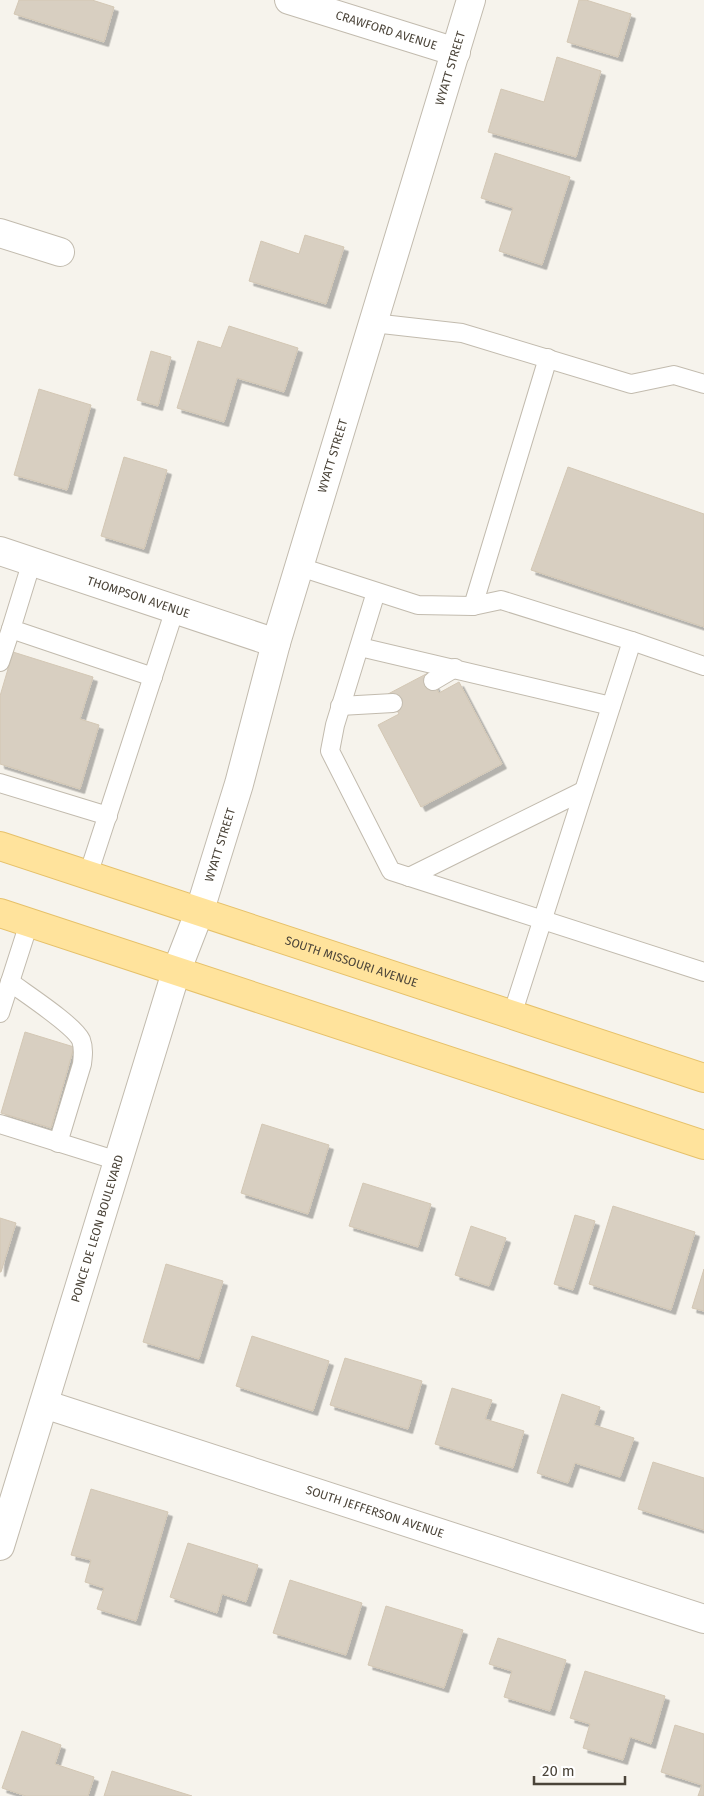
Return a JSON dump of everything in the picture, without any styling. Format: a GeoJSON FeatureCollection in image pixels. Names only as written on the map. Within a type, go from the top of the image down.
{"type":"FeatureCollection","features":[{"type":"Feature","properties":{"kind":"main road","name":"SOUTH MISSOURI AVENUE"},"geometry":{"type":"LineString","coordinates":[[0,846],[704,1078]]}},
{"type":"Feature","properties":{"kind":"main road"},"geometry":{"type":"LineString","coordinates":[[0,913],[704,1145]]}},
{"type":"Feature","properties":{"kind":"street","name":"CRAWFORD AVENUE"},"geometry":{"type":"LineString","coordinates":[[289,0],[456,52]]}},
{"type":"Feature","properties":{"kind":"street","name":"WYATT STREET"},"geometry":{"type":"LineString","coordinates":[[199,913],[239,784],[276,643],[471,0]]}},
{"type":"Feature","properties":{"kind":"street"},"geometry":{"type":"LineString","coordinates":[[0,233],[60,252]]}},
{"type":"Feature","properties":{"kind":"street","name":"THOMPSON AVENUE"},"geometry":{"type":"LineString","coordinates":[[0,551],[276,643]]}},
{"type":"Feature","properties":{"kind":"street","name":"PONCE DE LEON BOULEVARD"},"geometry":{"type":"LineString","coordinates":[[0,1546],[176,972],[199,913]]}},
{"type":"Feature","properties":{"kind":"street","name":"SOUTH JEFFERSON AVENUE"},"geometry":{"type":"LineString","coordinates":[[44,1404],[704,1619]]}},
{"type":"Feature","properties":{"kind":"lane"},"geometry":{"type":"LineString","coordinates":[[373,323],[462,334],[631,384],[674,375],[704,384]]}},
{"type":"Feature","properties":{"kind":"lane"},"geometry":{"type":"LineString","coordinates":[[473,606],[548,358]]}},
{"type":"Feature","properties":{"kind":"lane"},"geometry":{"type":"LineString","coordinates":[[0,662],[32,561]]}},
{"type":"Feature","properties":{"kind":"lane"},"geometry":{"type":"LineString","coordinates":[[300,567],[418,605],[473,606],[501,600],[632,641],[704,666]]}},
{"type":"Feature","properties":{"kind":"lane"},"geometry":{"type":"LineString","coordinates":[[376,592],[334,725],[330,751],[391,871],[704,972]]}},
{"type":"Feature","properties":{"kind":"lane"},"geometry":{"type":"LineString","coordinates":[[88,875],[175,609]]}},
{"type":"Feature","properties":{"kind":"lane"},"geometry":{"type":"LineString","coordinates":[[11,629],[152,677]]}},
{"type":"Feature","properties":{"kind":"lane"},"geometry":{"type":"LineString","coordinates":[[512,1014],[632,641]]}},
{"type":"Feature","properties":{"kind":"lane"},"geometry":{"type":"LineString","coordinates":[[360,646],[611,706]]}},
{"type":"Feature","properties":{"kind":"lane"},"geometry":{"type":"LineString","coordinates":[[433,681],[455,668]]}},
{"type":"Feature","properties":{"kind":"lane"},"geometry":{"type":"LineString","coordinates":[[340,706],[392,703]]}},
{"type":"Feature","properties":{"kind":"lane"},"geometry":{"type":"LineString","coordinates":[[0,783],[108,816]]}},
{"type":"Feature","properties":{"kind":"lane"},"geometry":{"type":"LineString","coordinates":[[409,877],[583,791]]}},
{"type":"Feature","properties":{"kind":"lane"},"geometry":{"type":"LineString","coordinates":[[0,1014],[29,923]]}},
{"type":"Feature","properties":{"kind":"lane"},"geometry":{"type":"LineString","coordinates":[[10,982],[73,1029],[81,1040],[82,1064],[58,1142]]}},
{"type":"Feature","properties":{"kind":"lane"},"geometry":{"type":"LineString","coordinates":[[0,1124],[118,1161]]}},
{"type":"Feature","properties":{"kind":"building"},"geometry":{"type":"Polygon","coordinates":[[[19,0],[92,0],[114,7],[104,42],[14,14],[19,0]]]}},
{"type":"Feature","properties":{"kind":"building"},"geometry":{"type":"Polygon","coordinates":[[[579,0],[586,0],[631,14],[618,57],[567,42],[579,0]]]}},
{"type":"Feature","properties":{"kind":"building"},"geometry":{"type":"Polygon","coordinates":[[[557,57],[601,71],[576,157],[488,132],[501,89],[544,102],[557,57]]]}},
{"type":"Feature","properties":{"kind":"building"},"geometry":{"type":"Polygon","coordinates":[[[495,153],[570,177],[542,265],[499,251],[513,208],[481,198],[495,153]]]}},
{"type":"Feature","properties":{"kind":"building"},"geometry":{"type":"Polygon","coordinates":[[[305,235],[344,247],[326,304],[249,281],[261,241],[299,254],[305,235]]]}},
{"type":"Feature","properties":{"kind":"building"},"geometry":{"type":"Polygon","coordinates":[[[229,326],[298,348],[284,392],[237,378],[224,422],[177,408],[198,341],[221,348],[229,326]]]}},
{"type":"Feature","properties":{"kind":"building"},"geometry":{"type":"Polygon","coordinates":[[[151,351],[171,357],[158,406],[137,400],[151,351]]]}},
{"type":"Feature","properties":{"kind":"building"},"geometry":{"type":"Polygon","coordinates":[[[39,389],[91,405],[67,490],[14,475],[39,389]]]}},
{"type":"Feature","properties":{"kind":"building"},"geometry":{"type":"Polygon","coordinates":[[[124,457],[167,470],[144,549],[101,536],[124,457]]]}},
{"type":"Feature","properties":{"kind":"building"},"geometry":{"type":"Polygon","coordinates":[[[568,467],[704,514],[704,627],[531,570],[568,467]]]}},
{"type":"Feature","properties":{"kind":"building"},"geometry":{"type":"Polygon","coordinates":[[[13,652],[93,677],[80,719],[99,725],[80,789],[0,764],[0,696],[13,652]]]}},
{"type":"Feature","properties":{"kind":"building"},"geometry":{"type":"Polygon","coordinates":[[[428,673],[439,693],[459,682],[502,764],[421,807],[378,725],[399,714],[388,694],[428,673]]]}},
{"type":"Feature","properties":{"kind":"building"},"geometry":{"type":"Polygon","coordinates":[[[25,1032],[74,1047],[51,1128],[1,1113],[25,1032]]]}},
{"type":"Feature","properties":{"kind":"building"},"geometry":{"type":"Polygon","coordinates":[[[262,1124],[329,1145],[308,1214],[241,1193],[262,1124]]]}},
{"type":"Feature","properties":{"kind":"building"},"geometry":{"type":"Polygon","coordinates":[[[363,1183],[431,1204],[418,1247],[349,1226],[363,1183]]]}},
{"type":"Feature","properties":{"kind":"building"},"geometry":{"type":"Polygon","coordinates":[[[613,1206],[695,1232],[671,1310],[589,1284],[613,1206]]]}},
{"type":"Feature","properties":{"kind":"building"},"geometry":{"type":"Polygon","coordinates":[[[575,1215],[595,1221],[573,1290],[554,1284],[575,1215]]]}},
{"type":"Feature","properties":{"kind":"building"},"geometry":{"type":"Polygon","coordinates":[[[0,1218],[16,1223],[1,1272],[0,1272],[0,1218]]]}},
{"type":"Feature","properties":{"kind":"building"},"geometry":{"type":"Polygon","coordinates":[[[471,1226],[506,1238],[489,1286],[455,1275],[471,1226]]]}},
{"type":"Feature","properties":{"kind":"building"},"geometry":{"type":"Polygon","coordinates":[[[166,1264],[223,1281],[199,1359],[143,1342],[166,1264]]]}},
{"type":"Feature","properties":{"kind":"building"},"geometry":{"type":"Polygon","coordinates":[[[704,1269],[704,1311],[692,1308],[704,1269]]]}},
{"type":"Feature","properties":{"kind":"building"},"geometry":{"type":"Polygon","coordinates":[[[252,1336],[329,1361],[313,1411],[236,1386],[252,1336]]]}},
{"type":"Feature","properties":{"kind":"building"},"geometry":{"type":"Polygon","coordinates":[[[345,1358],[422,1381],[408,1429],[330,1405],[345,1358]]]}},
{"type":"Feature","properties":{"kind":"building"},"geometry":{"type":"Polygon","coordinates":[[[452,1388],[492,1400],[485,1419],[524,1431],[513,1468],[435,1444],[452,1388]]]}},
{"type":"Feature","properties":{"kind":"building"},"geometry":{"type":"Polygon","coordinates":[[[562,1394],[600,1407],[594,1425],[634,1438],[620,1477],[575,1463],[568,1483],[537,1473],[562,1394]]]}},
{"type":"Feature","properties":{"kind":"building"},"geometry":{"type":"Polygon","coordinates":[[[653,1462],[704,1478],[704,1530],[638,1509],[653,1462]]]}},
{"type":"Feature","properties":{"kind":"building"},"geometry":{"type":"Polygon","coordinates":[[[91,1489],[168,1512],[136,1621],[97,1609],[104,1588],[85,1582],[91,1560],[71,1555],[91,1489]]]}},
{"type":"Feature","properties":{"kind":"building"},"geometry":{"type":"Polygon","coordinates":[[[188,1543],[258,1565],[246,1602],[222,1594],[217,1613],[170,1597],[188,1543]]]}},
{"type":"Feature","properties":{"kind":"building"},"geometry":{"type":"Polygon","coordinates":[[[290,1580],[362,1603],[346,1655],[273,1633],[290,1580]]]}},
{"type":"Feature","properties":{"kind":"building"},"geometry":{"type":"Polygon","coordinates":[[[386,1606],[463,1630],[444,1688],[368,1665],[386,1606]]]}},
{"type":"Feature","properties":{"kind":"building"},"geometry":{"type":"Polygon","coordinates":[[[498,1638],[566,1660],[550,1711],[504,1697],[512,1671],[489,1664],[498,1638]]]}},
{"type":"Feature","properties":{"kind":"building"},"geometry":{"type":"Polygon","coordinates":[[[585,1671],[665,1696],[651,1744],[630,1737],[623,1760],[583,1748],[590,1724],[570,1718],[585,1671]]]}},
{"type":"Feature","properties":{"kind":"building"},"geometry":{"type":"Polygon","coordinates":[[[675,1725],[704,1734],[704,1796],[698,1796],[702,1785],[661,1772],[675,1725]]]}},
{"type":"Feature","properties":{"kind":"building"},"geometry":{"type":"Polygon","coordinates":[[[22,1731],[61,1745],[55,1764],[94,1777],[88,1796],[26,1796],[2,1788],[22,1731]]]}},
{"type":"Feature","properties":{"kind":"building"},"geometry":{"type":"Polygon","coordinates":[[[112,1771],[192,1796],[104,1796],[112,1771]]]}}]}
